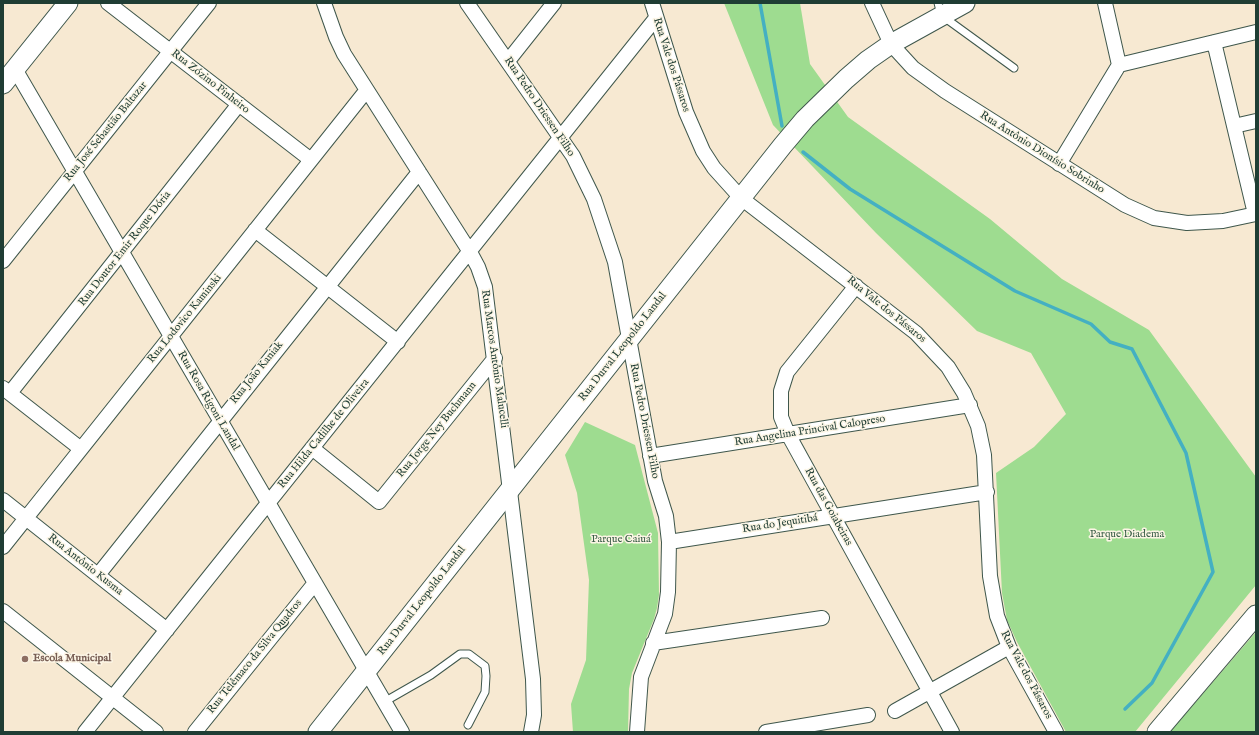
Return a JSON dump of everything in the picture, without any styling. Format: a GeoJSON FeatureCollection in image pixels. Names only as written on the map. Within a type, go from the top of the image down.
{"type":"FeatureCollection","features":[{"type":"Feature","properties":{"kind":"street"},"geometry":{"type":"LineString","coordinates":[[3,84],[68,3]]}},
{"type":"Feature","properties":{"kind":"street","name":"Rua Zózino Pinheiro"},"geometry":{"type":"LineString","coordinates":[[108,3],[311,160]]}},
{"type":"Feature","properties":{"kind":"street","name":"Rua José Sebastião Baltazar"},"geometry":{"type":"LineString","coordinates":[[3,261],[209,3]]}},
{"type":"Feature","properties":{"kind":"street","name":"Rua Marcos Antônio Malucelli"},"geometry":{"type":"LineString","coordinates":[[324,3],[336,37],[366,91],[470,252],[478,267],[486,292],[534,679],[534,715],[531,732]]}},
{"type":"Feature","properties":{"kind":"street","name":"Rua Pedro Driessen Filho"},"geometry":{"type":"LineString","coordinates":[[467,3],[562,137],[584,176],[603,220],[615,262],[655,481],[666,516],[668,542],[667,604],[665,614],[641,677],[637,732]]}},
{"type":"Feature","properties":{"kind":"street"},"geometry":{"type":"LineString","coordinates":[[508,61],[554,3]]}},
{"type":"Feature","properties":{"kind":"street","name":"Rua Vale dos Pássaros"},"geometry":{"type":"LineString","coordinates":[[652,3],[694,133],[714,168],[741,198],[926,341],[948,367],[970,405],[981,439],[986,492],[989,555],[993,599],[997,616],[1009,647],[1056,732]]}},
{"type":"Feature","properties":{"kind":"street","name":"Rua Antônio Dionísio Sobrinho"},"geometry":{"type":"LineString","coordinates":[[872,3],[891,44],[913,68],[927,79],[1125,205],[1154,218],[1172,222],[1206,223],[1255,214]]}},
{"type":"Feature","properties":{"kind":"street","name":"Rua Durval Leopoldo Landal"},"geometry":{"type":"LineString","coordinates":[[318,732],[783,145],[815,109],[846,79],[940,9],[965,3]]}},
{"type":"Feature","properties":{"kind":"street"},"geometry":{"type":"LineString","coordinates":[[1059,164],[1119,66],[1105,3]]}},
{"type":"Feature","properties":{"kind":"street","name":"Rua Hilda Cadilhe de Oliveira"},"geometry":{"type":"LineString","coordinates":[[86,732],[656,18]]}},
{"type":"Feature","properties":{"kind":"street"},"geometry":{"type":"LineString","coordinates":[[1119,66],[1256,32]]}},
{"type":"Feature","properties":{"kind":"street"},"geometry":{"type":"LineString","coordinates":[[1214,42],[1255,214]]}},
{"type":"Feature","properties":{"kind":"street","name":"Rua Rosa Rigoni Landal"},"geometry":{"type":"LineString","coordinates":[[15,69],[402,732]]}},
{"type":"Feature","properties":{"kind":"street","name":"Rua Lodovico Kaminski"},"geometry":{"type":"LineString","coordinates":[[3,547],[366,91]]}},
{"type":"Feature","properties":{"kind":"street","name":"Rua Doutor Emir Roque Dória"},"geometry":{"type":"LineString","coordinates":[[7,390],[122,252],[239,104]]}},
{"type":"Feature","properties":{"kind":"street"},"geometry":{"type":"LineString","coordinates":[[1234,126],[1256,121]]}},
{"type":"Feature","properties":{"kind":"street","name":"Rua João Kaniak"},"geometry":{"type":"LineString","coordinates":[[98,575],[418,172]]}},
{"type":"Feature","properties":{"kind":"street"},"geometry":{"type":"LineString","coordinates":[[255,230],[398,342]]}},
{"type":"Feature","properties":{"kind":"street","name":"Rua das Goiabeiras"},"geometry":{"type":"LineString","coordinates":[[856,286],[792,365],[783,380],[781,391],[782,417],[788,434],[952,732]]}},
{"type":"Feature","properties":{"kind":"street","name":"Rua Jorge Ney Buchmann"},"geometry":{"type":"LineString","coordinates":[[312,448],[379,502],[495,358]]}},
{"type":"Feature","properties":{"kind":"street"},"geometry":{"type":"LineString","coordinates":[[7,390],[81,449]]}},
{"type":"Feature","properties":{"kind":"street","name":"Rua Angelina Princival Calopreso"},"geometry":{"type":"LineString","coordinates":[[650,456],[970,405]]}},
{"type":"Feature","properties":{"kind":"street","name":"Rua do Jequitibá"},"geometry":{"type":"LineString","coordinates":[[668,542],[986,492]]}},
{"type":"Feature","properties":{"kind":"street","name":"Rua Antônio Kusma"},"geometry":{"type":"LineString","coordinates":[[3,500],[167,630]]}},
{"type":"Feature","properties":{"kind":"street","name":"Rua Telêmaco da Silva Quadros"},"geometry":{"type":"LineString","coordinates":[[195,732],[315,583]]}},
{"type":"Feature","properties":{"kind":"street"},"geometry":{"type":"LineString","coordinates":[[3,611],[156,732]]}},
{"type":"Feature","properties":{"kind":"street"},"geometry":{"type":"LineString","coordinates":[[1157,732],[1256,615]]}},
{"type":"Feature","properties":{"kind":"street"},"geometry":{"type":"LineString","coordinates":[[653,643],[822,618]]}},
{"type":"Feature","properties":{"kind":"street"},"geometry":{"type":"LineString","coordinates":[[895,711],[1009,647]]}},
{"type":"Feature","properties":{"kind":"street"},"geometry":{"type":"LineString","coordinates":[[766,732],[868,715]]}},
{"type":"Feature","properties":{"kind":"lane"},"geometry":{"type":"LineString","coordinates":[[940,9],[1014,68]]}},
{"type":"Feature","properties":{"kind":"lane"},"geometry":{"type":"LineString","coordinates":[[384,702],[431,675],[460,654],[468,654],[485,666],[486,676],[485,692],[468,725]]}},
{"type":"Feature","properties":{"kind":"green space","name":"Parque Diadema"},"geometry":{"type":"Polygon","coordinates":[[[724,3],[800,3],[810,64],[848,117],[990,219],[1062,279],[1149,330],[1256,477],[1256,585],[1135,732],[1066,732],[1017,642],[1007,620],[1002,593],[996,473],[1034,447],[1066,414],[1031,353],[977,331],[876,233],[773,125],[724,3]]]}},
{"type":"Feature","properties":{"kind":"green space","name":"Parque Caiuá"},"geometry":{"type":"Polygon","coordinates":[[[585,422],[635,445],[658,533],[659,595],[654,619],[632,673],[629,689],[628,732],[573,732],[571,704],[586,660],[589,580],[577,493],[565,455],[585,422]]]}},
{"type":"Feature","properties":{"kind":"green space"},"geometry":{"type":"Polygon","coordinates":[[[1256,632],[1256,732],[1170,732],[1256,632]]]}},
{"type":"Feature","properties":{"kind":"waterway"},"geometry":{"type":"LineString","coordinates":[[760,3],[782,126]]}},
{"type":"Feature","properties":{"kind":"waterway"},"geometry":{"type":"LineString","coordinates":[[803,152],[850,189],[1015,291],[1091,324],[1110,342],[1132,349],[1186,453],[1213,572],[1152,683],[1125,709]]}},
{"type":"Feature","properties":{"kind":"place","name":"Escola Municipal"},"geometry":{"type":"Point","coordinates":[25,659]}}]}
